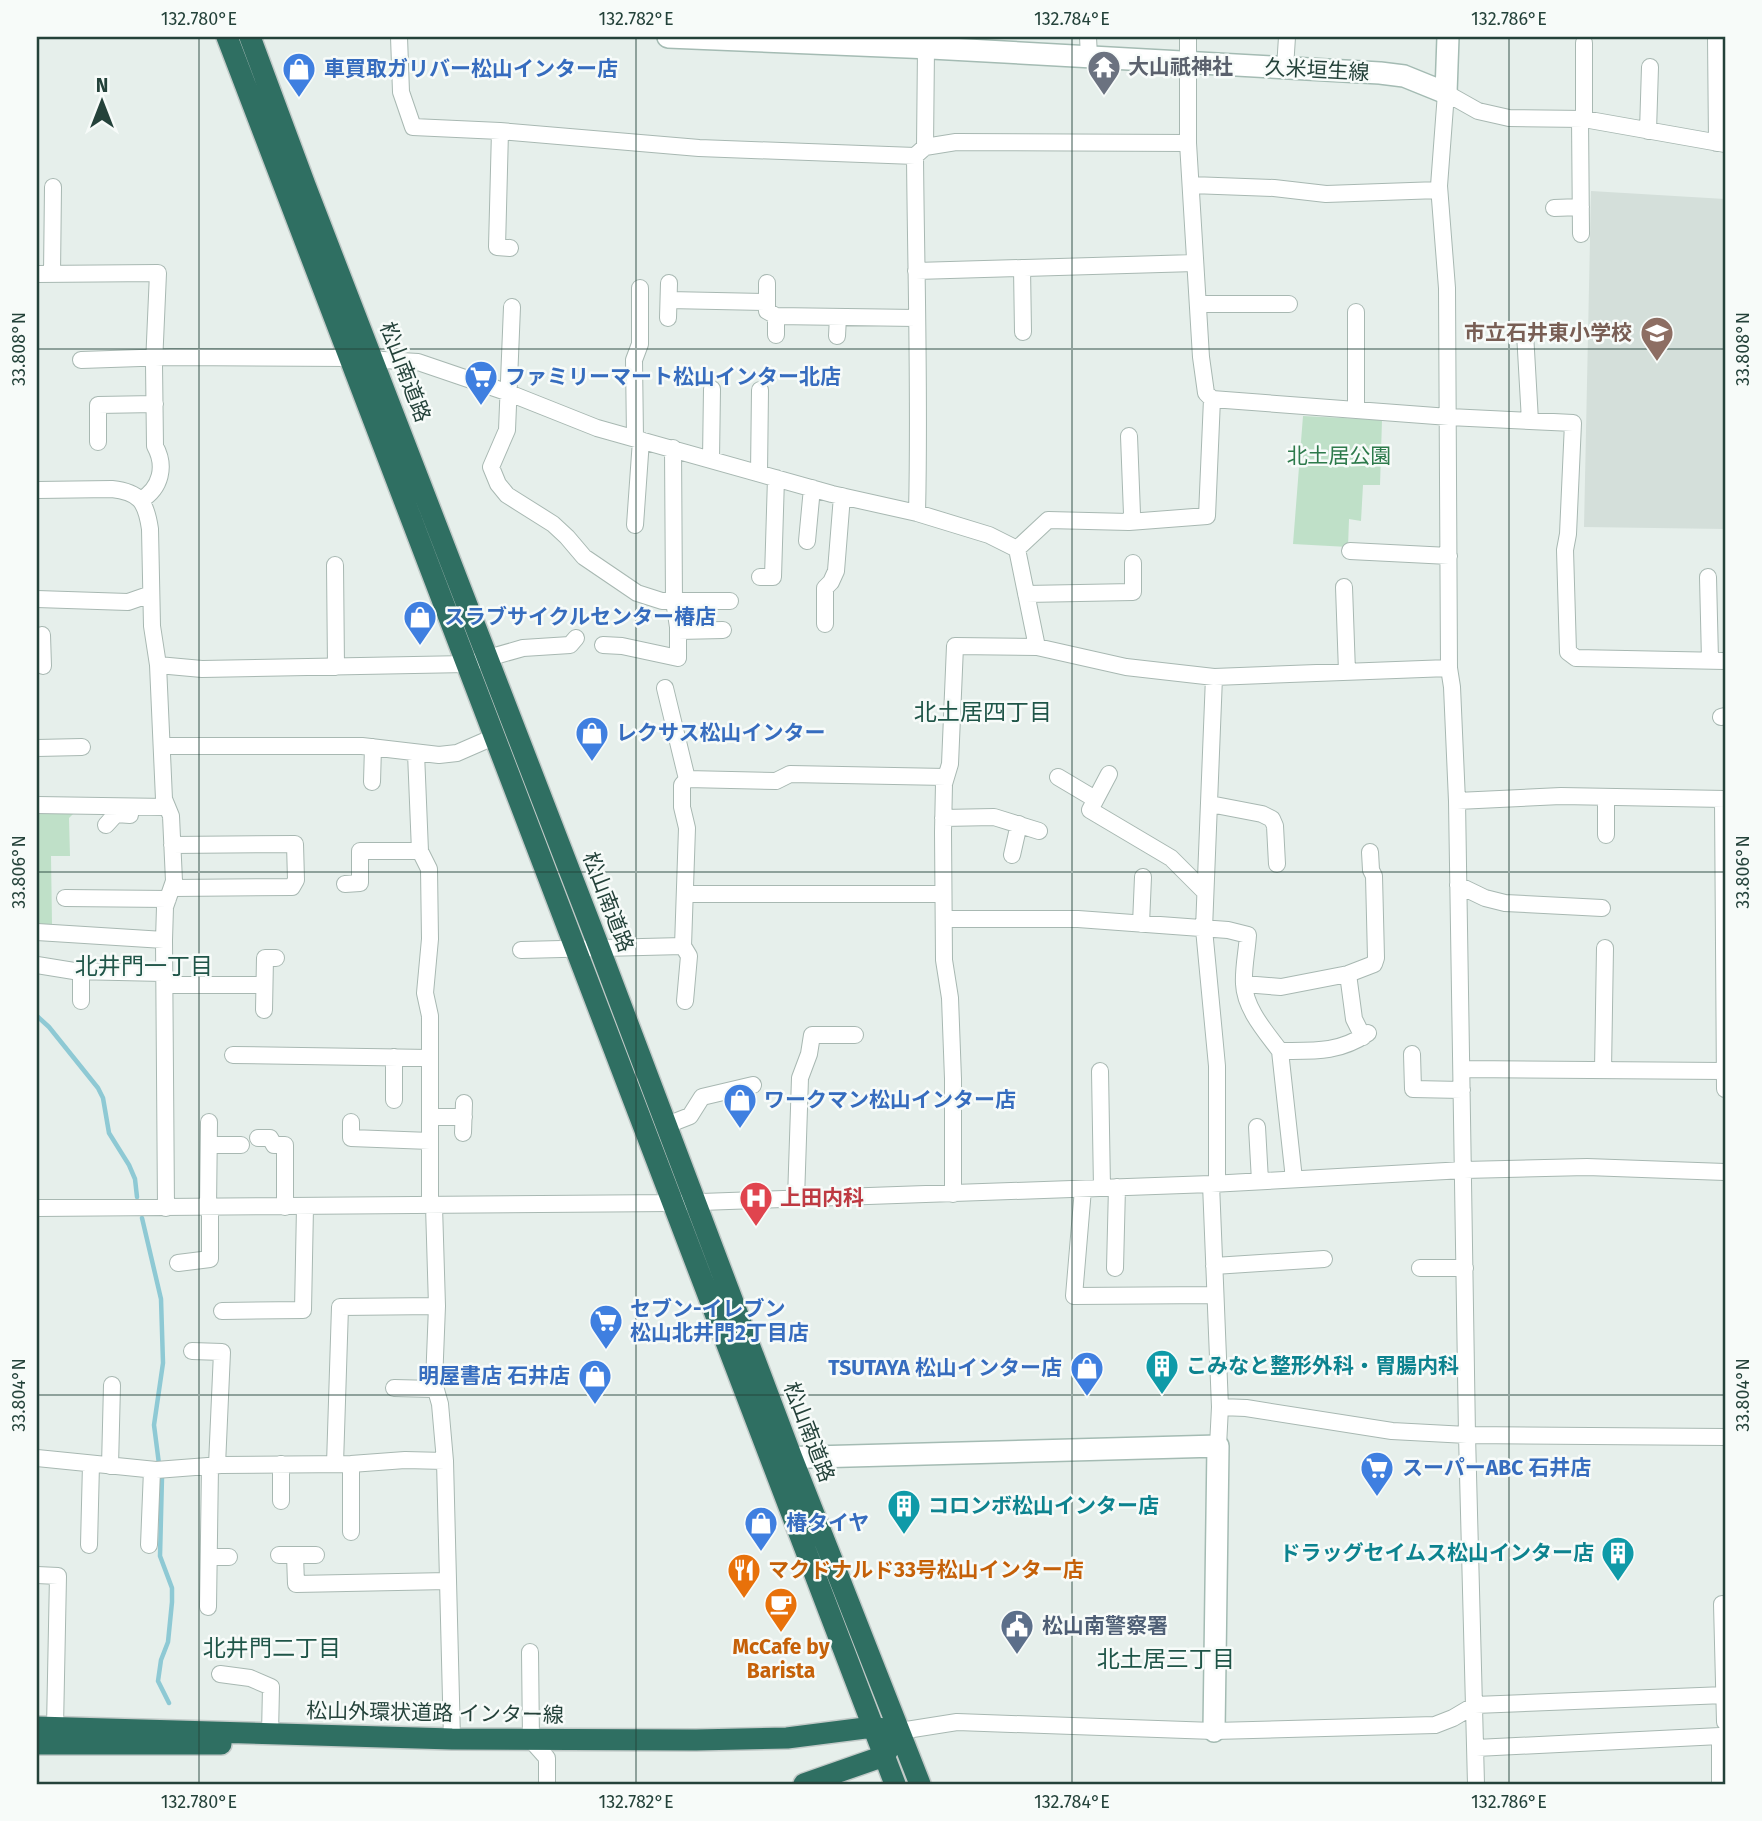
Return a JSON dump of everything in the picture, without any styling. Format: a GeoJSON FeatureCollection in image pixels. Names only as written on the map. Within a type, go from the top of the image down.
{"type":"FeatureCollection","features":[{"type":"Feature","properties":{"kind":"highway","name":"松山南道路"},"geometry":{"type":"LineString","coordinates":[[227,37],[349,358],[599,947],[877,1680],[920,1784]]}},
{"type":"Feature","properties":{"kind":"highway","name":"松山南道路"},"geometry":{"type":"LineString","coordinates":[[250,37],[304,185],[373,359],[477,661],[496,736],[895,1784]]}},
{"type":"Feature","properties":{"kind":"highway","name":"松山外環状道路 インター線"},"geometry":{"type":"LineString","coordinates":[[46,1727],[452,1740],[696,1740],[787,1738],[873,1727],[900,1731]]}},
{"type":"Feature","properties":{"kind":"highway"},"geometry":{"type":"LineString","coordinates":[[804,1784],[884,1756],[900,1731]]}},
{"type":"Feature","properties":{"kind":"highway"},"geometry":{"type":"LineString","coordinates":[[37,1744],[192,1745],[335,1737]]}},
{"type":"Feature","properties":{"kind":"main road","name":"久米垣生線"},"geometry":{"type":"LineString","coordinates":[[668,37],[1088,47],[1187,64],[1404,76],[1446,93]]}},
{"type":"Feature","properties":{"kind":"main road"},"geometry":{"type":"LineString","coordinates":[[1446,93],[1448,37]]}},
{"type":"Feature","properties":{"kind":"main road"},"geometry":{"type":"LineString","coordinates":[[770,1458],[1218,1446],[1214,1731]]}},
{"type":"Feature","properties":{"kind":"street"},"geometry":{"type":"LineString","coordinates":[[399,37],[401,92],[413,127],[500,131],[699,148],[920,151],[956,142],[1188,143]]}},
{"type":"Feature","properties":{"kind":"street"},"geometry":{"type":"LineString","coordinates":[[1188,37],[1188,143],[1206,393],[1212,398],[1356,410],[1573,423],[1565,551],[1568,652],[1576,659],[1717,661],[1708,577]]}},
{"type":"Feature","properties":{"kind":"street"},"geometry":{"type":"LineString","coordinates":[[1285,68],[1287,37]]}},
{"type":"Feature","properties":{"kind":"street"},"geometry":{"type":"LineString","coordinates":[[1476,1784],[1467,1434],[1457,802],[1449,668],[1447,288],[1439,190],[1446,93],[1478,111],[1509,118],[1582,119],[1721,144],[1716,37]]}},
{"type":"Feature","properties":{"kind":"street"},"geometry":{"type":"LineString","coordinates":[[1581,234],[1584,43]]}},
{"type":"Feature","properties":{"kind":"street"},"geometry":{"type":"LineString","coordinates":[[918,513],[916,271],[920,151],[929,44]]}},
{"type":"Feature","properties":{"kind":"street"},"geometry":{"type":"LineString","coordinates":[[1648,131],[1650,67]]}},
{"type":"Feature","properties":{"kind":"street"},"geometry":{"type":"LineString","coordinates":[[500,131],[497,247],[510,248]]}},
{"type":"Feature","properties":{"kind":"street"},"geometry":{"type":"LineString","coordinates":[[1191,185],[1274,188],[1326,194],[1439,190]]}},
{"type":"Feature","properties":{"kind":"street"},"geometry":{"type":"LineString","coordinates":[[53,187],[44,274],[158,272],[155,446],[160,455],[159,479],[156,489],[141,500]]}},
{"type":"Feature","properties":{"kind":"street"},"geometry":{"type":"LineString","coordinates":[[1554,208],[1581,207]]}},
{"type":"Feature","properties":{"kind":"street"},"geometry":{"type":"LineString","coordinates":[[916,271],[1195,262]]}},
{"type":"Feature","properties":{"kind":"street"},"geometry":{"type":"LineString","coordinates":[[1022,268],[1023,332]]}},
{"type":"Feature","properties":{"kind":"street"},"geometry":{"type":"LineString","coordinates":[[767,283],[776,335]]}},
{"type":"Feature","properties":{"kind":"street"},"geometry":{"type":"LineString","coordinates":[[635,525],[638,439],[634,360],[640,344],[640,288]]}},
{"type":"Feature","properties":{"kind":"street"},"geometry":{"type":"LineString","coordinates":[[668,318],[669,292],[838,317],[916,318]]}},
{"type":"Feature","properties":{"kind":"street"},"geometry":{"type":"LineString","coordinates":[[1198,304],[1289,304]]}},
{"type":"Feature","properties":{"kind":"street"},"geometry":{"type":"LineString","coordinates":[[512,307],[507,430],[491,467],[498,484],[520,505],[560,530],[584,557],[637,593],[662,601],[730,601]]}},
{"type":"Feature","properties":{"kind":"street"},"geometry":{"type":"LineString","coordinates":[[1356,312],[1356,410]]}},
{"type":"Feature","properties":{"kind":"street"},"geometry":{"type":"LineString","coordinates":[[837,335],[838,317]]}},
{"type":"Feature","properties":{"kind":"street"},"geometry":{"type":"LineString","coordinates":[[1525,333],[1530,421]]}},
{"type":"Feature","properties":{"kind":"street"},"geometry":{"type":"LineString","coordinates":[[81,360],[155,357],[349,358],[418,362],[509,393],[597,428],[842,496],[918,513],[989,535],[1017,550]]}},
{"type":"Feature","properties":{"kind":"street"},"geometry":{"type":"LineString","coordinates":[[711,459],[712,389]]}},
{"type":"Feature","properties":{"kind":"street"},"geometry":{"type":"LineString","coordinates":[[759,473],[760,390]]}},
{"type":"Feature","properties":{"kind":"street"},"geometry":{"type":"LineString","coordinates":[[1017,550],[1048,520],[1129,522],[1207,516],[1212,398]]}},
{"type":"Feature","properties":{"kind":"street"},"geometry":{"type":"LineString","coordinates":[[98,442],[99,405],[155,404]]}},
{"type":"Feature","properties":{"kind":"street"},"geometry":{"type":"LineString","coordinates":[[1129,436],[1132,514],[1129,522]]}},
{"type":"Feature","properties":{"kind":"street"},"geometry":{"type":"LineString","coordinates":[[603,645],[622,646],[678,658],[674,601],[673,448]]}},
{"type":"Feature","properties":{"kind":"street"},"geometry":{"type":"LineString","coordinates":[[760,577],[773,577],[776,478]]}},
{"type":"Feature","properties":{"kind":"street"},"geometry":{"type":"LineString","coordinates":[[807,541],[812,488]]}},
{"type":"Feature","properties":{"kind":"street"},"geometry":{"type":"LineString","coordinates":[[37,490],[123,490],[141,500],[150,529],[152,626],[158,665],[164,799],[169,812],[172,845],[171,894],[166,907],[163,940],[166,1208]]}},
{"type":"Feature","properties":{"kind":"street"},"geometry":{"type":"LineString","coordinates":[[825,624],[818,587],[831,582],[836,571],[842,496]]}},
{"type":"Feature","properties":{"kind":"street"},"geometry":{"type":"LineString","coordinates":[[1017,550],[1037,647]]}},
{"type":"Feature","properties":{"kind":"street"},"geometry":{"type":"LineString","coordinates":[[1350,551],[1449,556]]}},
{"type":"Feature","properties":{"kind":"street"},"geometry":{"type":"LineString","coordinates":[[1026,594],[1133,592],[1133,563]]}},
{"type":"Feature","properties":{"kind":"street"},"geometry":{"type":"LineString","coordinates":[[335,565],[336,667]]}},
{"type":"Feature","properties":{"kind":"street"},"geometry":{"type":"LineString","coordinates":[[1344,587],[1347,671]]}},
{"type":"Feature","properties":{"kind":"street"},"geometry":{"type":"LineString","coordinates":[[37,599],[128,602],[151,594]]}},
{"type":"Feature","properties":{"kind":"street"},"geometry":{"type":"LineString","coordinates":[[678,631],[723,630]]}},
{"type":"Feature","properties":{"kind":"street"},"geometry":{"type":"LineString","coordinates":[[158,665],[202,669],[477,661],[523,648],[570,645],[576,638]]}},
{"type":"Feature","properties":{"kind":"street"},"geometry":{"type":"LineString","coordinates":[[953,1194],[951,1011],[944,960],[943,818],[946,777],[950,764],[955,646],[1037,647],[1125,667],[1214,677],[1449,668]]}},
{"type":"Feature","properties":{"kind":"street"},"geometry":{"type":"LineString","coordinates":[[1214,677],[1204,929],[1217,1066],[1214,1266],[1220,1406],[1218,1446]]}},
{"type":"Feature","properties":{"kind":"street"},"geometry":{"type":"LineString","coordinates":[[665,688],[687,779]]}},
{"type":"Feature","properties":{"kind":"street"},"geometry":{"type":"LineString","coordinates":[[162,746],[373,747],[416,753],[457,753],[496,736]]}},
{"type":"Feature","properties":{"kind":"street"},"geometry":{"type":"LineString","coordinates":[[37,748],[82,747]]}},
{"type":"Feature","properties":{"kind":"street"},"geometry":{"type":"LineString","coordinates":[[372,782],[373,747]]}},
{"type":"Feature","properties":{"kind":"street"},"geometry":{"type":"LineString","coordinates":[[416,753],[421,851],[429,869],[430,939],[425,993],[430,1016],[430,1141],[437,1306],[434,1389],[440,1405],[445,1461],[452,1740]]}},
{"type":"Feature","properties":{"kind":"street"},"geometry":{"type":"LineString","coordinates":[[687,779],[776,781],[790,774],[946,777]]}},
{"type":"Feature","properties":{"kind":"street"},"geometry":{"type":"LineString","coordinates":[[1109,774],[1090,810],[1143,832],[1205,892]]}},
{"type":"Feature","properties":{"kind":"street"},"geometry":{"type":"LineString","coordinates":[[1058,777],[1095,799]]}},
{"type":"Feature","properties":{"kind":"street"},"geometry":{"type":"LineString","coordinates":[[685,1001],[688,956],[683,946],[687,828],[682,807],[682,785],[687,779]]}},
{"type":"Feature","properties":{"kind":"street"},"geometry":{"type":"LineString","coordinates":[[1457,802],[1561,796],[1724,800],[1725,1089]]}},
{"type":"Feature","properties":{"kind":"street"},"geometry":{"type":"LineString","coordinates":[[1606,798],[1606,835]]}},
{"type":"Feature","properties":{"kind":"street"},"geometry":{"type":"LineString","coordinates":[[1210,804],[1262,814],[1272,819],[1275,826],[1277,864]]}},
{"type":"Feature","properties":{"kind":"street"},"geometry":{"type":"LineString","coordinates":[[37,805],[169,812]]}},
{"type":"Feature","properties":{"kind":"street"},"geometry":{"type":"LineString","coordinates":[[106,825],[116,814],[169,812]]}},
{"type":"Feature","properties":{"kind":"street"},"geometry":{"type":"LineString","coordinates":[[943,818],[994,817],[1039,831]]}},
{"type":"Feature","properties":{"kind":"street"},"geometry":{"type":"LineString","coordinates":[[1012,855],[1019,824]]}},
{"type":"Feature","properties":{"kind":"street"},"geometry":{"type":"LineString","coordinates":[[65,898],[292,887],[296,880],[295,844],[172,845]]}},
{"type":"Feature","properties":{"kind":"street"},"geometry":{"type":"LineString","coordinates":[[345,884],[360,883],[360,851],[421,851]]}},
{"type":"Feature","properties":{"kind":"street"},"geometry":{"type":"LineString","coordinates":[[1244,984],[1281,987],[1348,974],[1374,964],[1374,876],[1370,852]]}},
{"type":"Feature","properties":{"kind":"street"},"geometry":{"type":"LineString","coordinates":[[1142,924],[1143,877]]}},
{"type":"Feature","properties":{"kind":"street"},"geometry":{"type":"LineString","coordinates":[[1458,886],[1485,898],[1505,903],[1602,908]]}},
{"type":"Feature","properties":{"kind":"street"},"geometry":{"type":"LineString","coordinates":[[685,894],[943,894]]}},
{"type":"Feature","properties":{"kind":"street"},"geometry":{"type":"LineString","coordinates":[[944,919],[1078,919],[1228,930],[1248,935],[1244,984],[1250,1007],[1280,1051],[1294,1179]]}},
{"type":"Feature","properties":{"kind":"street"},"geometry":{"type":"LineString","coordinates":[[37,932],[163,940]]}},
{"type":"Feature","properties":{"kind":"street"},"geometry":{"type":"LineString","coordinates":[[521,950],[683,946]]}},
{"type":"Feature","properties":{"kind":"street"},"geometry":{"type":"LineString","coordinates":[[1603,1070],[1605,948]]}},
{"type":"Feature","properties":{"kind":"street"},"geometry":{"type":"LineString","coordinates":[[264,1010],[265,958],[276,958]]}},
{"type":"Feature","properties":{"kind":"street"},"geometry":{"type":"LineString","coordinates":[[37,965],[164,979],[264,985]]}},
{"type":"Feature","properties":{"kind":"street"},"geometry":{"type":"LineString","coordinates":[[81,971],[81,1001]]}},
{"type":"Feature","properties":{"kind":"street"},"geometry":{"type":"LineString","coordinates":[[1280,1051],[1338,1048],[1352,1044],[1366,1035],[1354,1019],[1348,974]]}},
{"type":"Feature","properties":{"kind":"street"},"geometry":{"type":"LineString","coordinates":[[796,1199],[800,1078],[809,1054],[812,1035],[856,1035]]}},
{"type":"Feature","properties":{"kind":"street"},"geometry":{"type":"LineString","coordinates":[[1412,1054],[1413,1089],[1462,1090]]}},
{"type":"Feature","properties":{"kind":"street"},"geometry":{"type":"LineString","coordinates":[[233,1055],[430,1058]]}},
{"type":"Feature","properties":{"kind":"street"},"geometry":{"type":"LineString","coordinates":[[394,1058],[394,1100]]}},
{"type":"Feature","properties":{"kind":"street"},"geometry":{"type":"LineString","coordinates":[[1462,1069],[1724,1070]]}},
{"type":"Feature","properties":{"kind":"street"},"geometry":{"type":"LineString","coordinates":[[1100,1071],[1115,1269]]}},
{"type":"Feature","properties":{"kind":"street"},"geometry":{"type":"LineString","coordinates":[[667,1125],[690,1116],[702,1097],[753,1085]]}},
{"type":"Feature","properties":{"kind":"street"},"geometry":{"type":"LineString","coordinates":[[430,1117],[464,1118]]}},
{"type":"Feature","properties":{"kind":"street"},"geometry":{"type":"LineString","coordinates":[[178,1263],[210,1259],[209,1122]]}},
{"type":"Feature","properties":{"kind":"street"},"geometry":{"type":"LineString","coordinates":[[351,1122],[351,1138],[430,1141]]}},
{"type":"Feature","properties":{"kind":"street"},"geometry":{"type":"LineString","coordinates":[[1257,1127],[1260,1181]]}},
{"type":"Feature","properties":{"kind":"street"},"geometry":{"type":"LineString","coordinates":[[258,1138],[270,1138],[274,1145],[285,1145],[285,1207]]}},
{"type":"Feature","properties":{"kind":"street"},"geometry":{"type":"LineString","coordinates":[[209,1145],[241,1145]]}},
{"type":"Feature","properties":{"kind":"street"},"geometry":{"type":"LineString","coordinates":[[37,1208],[673,1203],[1109,1188],[1464,1170],[1587,1167],[1725,1172]]}},
{"type":"Feature","properties":{"kind":"street"},"geometry":{"type":"LineString","coordinates":[[1083,1189],[1074,1296],[1215,1295]]}},
{"type":"Feature","properties":{"kind":"street"},"geometry":{"type":"LineString","coordinates":[[222,1311],[303,1310],[305,1207]]}},
{"type":"Feature","properties":{"kind":"street"},"geometry":{"type":"LineString","coordinates":[[1214,1266],[1324,1259]]}},
{"type":"Feature","properties":{"kind":"street"},"geometry":{"type":"LineString","coordinates":[[1420,1269],[1465,1269]]}},
{"type":"Feature","properties":{"kind":"street"},"geometry":{"type":"LineString","coordinates":[[351,1532],[343,1464],[340,1307],[437,1306]]}},
{"type":"Feature","properties":{"kind":"street"},"geometry":{"type":"LineString","coordinates":[[192,1351],[222,1352],[208,1600],[226,1592]]}},
{"type":"Feature","properties":{"kind":"street"},"geometry":{"type":"LineString","coordinates":[[110,1466],[112,1385]]}},
{"type":"Feature","properties":{"kind":"street"},"geometry":{"type":"LineString","coordinates":[[394,1388],[434,1389]]}},
{"type":"Feature","properties":{"kind":"street"},"geometry":{"type":"LineString","coordinates":[[1220,1406],[1392,1431],[1725,1437]]}},
{"type":"Feature","properties":{"kind":"street"},"geometry":{"type":"LineString","coordinates":[[37,1458],[152,1470],[405,1460],[445,1461]]}},
{"type":"Feature","properties":{"kind":"street"},"geometry":{"type":"LineString","coordinates":[[89,1545],[91,1464]]}},
{"type":"Feature","properties":{"kind":"street"},"geometry":{"type":"LineString","coordinates":[[281,1464],[281,1501]]}},
{"type":"Feature","properties":{"kind":"street"},"geometry":{"type":"LineString","coordinates":[[149,1545],[152,1470]]}},
{"type":"Feature","properties":{"kind":"street"},"geometry":{"type":"LineString","coordinates":[[279,1555],[316,1555]]}},
{"type":"Feature","properties":{"kind":"street"},"geometry":{"type":"LineString","coordinates":[[295,1555],[296,1584],[448,1581]]}},
{"type":"Feature","properties":{"kind":"street"},"geometry":{"type":"LineString","coordinates":[[209,1557],[229,1557]]}},
{"type":"Feature","properties":{"kind":"street"},"geometry":{"type":"LineString","coordinates":[[37,1575],[58,1576],[46,1727]]}},
{"type":"Feature","properties":{"kind":"street"},"geometry":{"type":"LineString","coordinates":[[1720,1784],[1725,1695],[1722,1604]]}},
{"type":"Feature","properties":{"kind":"street"},"geometry":{"type":"LineString","coordinates":[[530,1652],[531,1740],[547,1758],[547,1784]]}},
{"type":"Feature","properties":{"kind":"street"},"geometry":{"type":"LineString","coordinates":[[220,1674],[250,1678],[271,1687],[270,1734]]}},
{"type":"Feature","properties":{"kind":"street"},"geometry":{"type":"LineString","coordinates":[[900,1731],[957,1722],[1214,1731],[1436,1724],[1475,1705],[1504,1702],[1725,1695]]}},
{"type":"Feature","properties":{"kind":"street"},"geometry":{"type":"LineString","coordinates":[[1476,1748],[1723,1727]]}},
{"type":"Feature","properties":{"kind":"shaded area","name":"市立石井東小学校"},"geometry":{"type":"Polygon","coordinates":[[[1591,191],[1725,199],[1725,529],[1584,527],[1591,191]]]}},
{"type":"Feature","properties":{"kind":"green space","name":"北土居公園"},"geometry":{"type":"Polygon","coordinates":[[[1303,416],[1382,420],[1380,485],[1363,485],[1361,521],[1349,519],[1348,547],[1293,544],[1303,416]]]}},
{"type":"Feature","properties":{"kind":"green space"},"geometry":{"type":"Polygon","coordinates":[[[37,811],[76,811],[69,818],[70,856],[51,856],[52,924],[37,924],[37,811]]]}},
{"type":"Feature","properties":{"kind":"waterway"},"geometry":{"type":"LineString","coordinates":[[37,1016],[98,1088],[103,1098],[109,1133],[129,1165],[135,1179],[137,1197]]}},
{"type":"Feature","properties":{"kind":"waterway"},"geometry":{"type":"LineString","coordinates":[[142,1218],[161,1299],[163,1363],[154,1425],[159,1464]]}},
{"type":"Feature","properties":{"kind":"waterway"},"geometry":{"type":"LineString","coordinates":[[162,1477],[160,1556],[172,1588],[172,1602],[168,1642],[161,1660],[158,1681],[169,1703]]}},
{"type":"Feature","properties":{"kind":"place","name":"大山祇神社"},"geometry":{"type":"Point","coordinates":[1104,97]}},
{"type":"Feature","properties":{"kind":"place","name":"車買取ガリバー松山インター店"},"geometry":{"type":"Point","coordinates":[299,99]}},
{"type":"Feature","properties":{"kind":"place","name":"市立石井東小学校"},"geometry":{"type":"Point","coordinates":[1657,363]}},
{"type":"Feature","properties":{"kind":"place","name":"ファミリーマート松山インター北店"},"geometry":{"type":"Point","coordinates":[481,407]}},
{"type":"Feature","properties":{"kind":"place","name":"スラブサイクルセンター椿店"},"geometry":{"type":"Point","coordinates":[420,647]}},
{"type":"Feature","properties":{"kind":"place","name":"レクサス松山インター"},"geometry":{"type":"Point","coordinates":[592,763]}},
{"type":"Feature","properties":{"kind":"place","name":"ワークマン松山インター店"},"geometry":{"type":"Point","coordinates":[740,1130]}},
{"type":"Feature","properties":{"kind":"place","name":"上田内科"},"geometry":{"type":"Point","coordinates":[756,1228]}},
{"type":"Feature","properties":{"kind":"place","name":"セブン-イレブン 松山北井門2丁目店"},"geometry":{"type":"Point","coordinates":[606,1351]}},
{"type":"Feature","properties":{"kind":"place","name":"こみなと整形外科・胃腸内科"},"geometry":{"type":"Point","coordinates":[1162,1396]}},
{"type":"Feature","properties":{"kind":"place","name":"TSUTAYA 松山インター店"},"geometry":{"type":"Point","coordinates":[1087,1398]}},
{"type":"Feature","properties":{"kind":"place","name":"明屋書店 石井店"},"geometry":{"type":"Point","coordinates":[595,1406]}},
{"type":"Feature","properties":{"kind":"place","name":"スーパーABC 石井店"},"geometry":{"type":"Point","coordinates":[1377,1498]}},
{"type":"Feature","properties":{"kind":"place","name":"コロンボ松山インター店"},"geometry":{"type":"Point","coordinates":[904,1536]}},
{"type":"Feature","properties":{"kind":"place","name":"椿タイヤ"},"geometry":{"type":"Point","coordinates":[761,1553]}},
{"type":"Feature","properties":{"kind":"place","name":"ドラッグセイムス松山インター店"},"geometry":{"type":"Point","coordinates":[1618,1583]}},
{"type":"Feature","properties":{"kind":"place","name":"マクドナルド33号松山インター店"},"geometry":{"type":"Point","coordinates":[744,1600]}},
{"type":"Feature","properties":{"kind":"place","name":"McCafe by Barista"},"geometry":{"type":"Point","coordinates":[781,1634]}},
{"type":"Feature","properties":{"kind":"place","name":"松山南警察署"},"geometry":{"type":"Point","coordinates":[1017,1656]}},
{"type":"Feature","properties":{"kind":"district","name":"北土居四丁目"},"geometry":{"type":"Point","coordinates":[983,712]}},
{"type":"Feature","properties":{"kind":"district","name":"北井門一丁目"},"geometry":{"type":"Point","coordinates":[144,966]}},
{"type":"Feature","properties":{"kind":"district","name":"北井門二丁目"},"geometry":{"type":"Point","coordinates":[272,1648]}},
{"type":"Feature","properties":{"kind":"district","name":"北土居三丁目"},"geometry":{"type":"Point","coordinates":[1166,1659]}}]}
